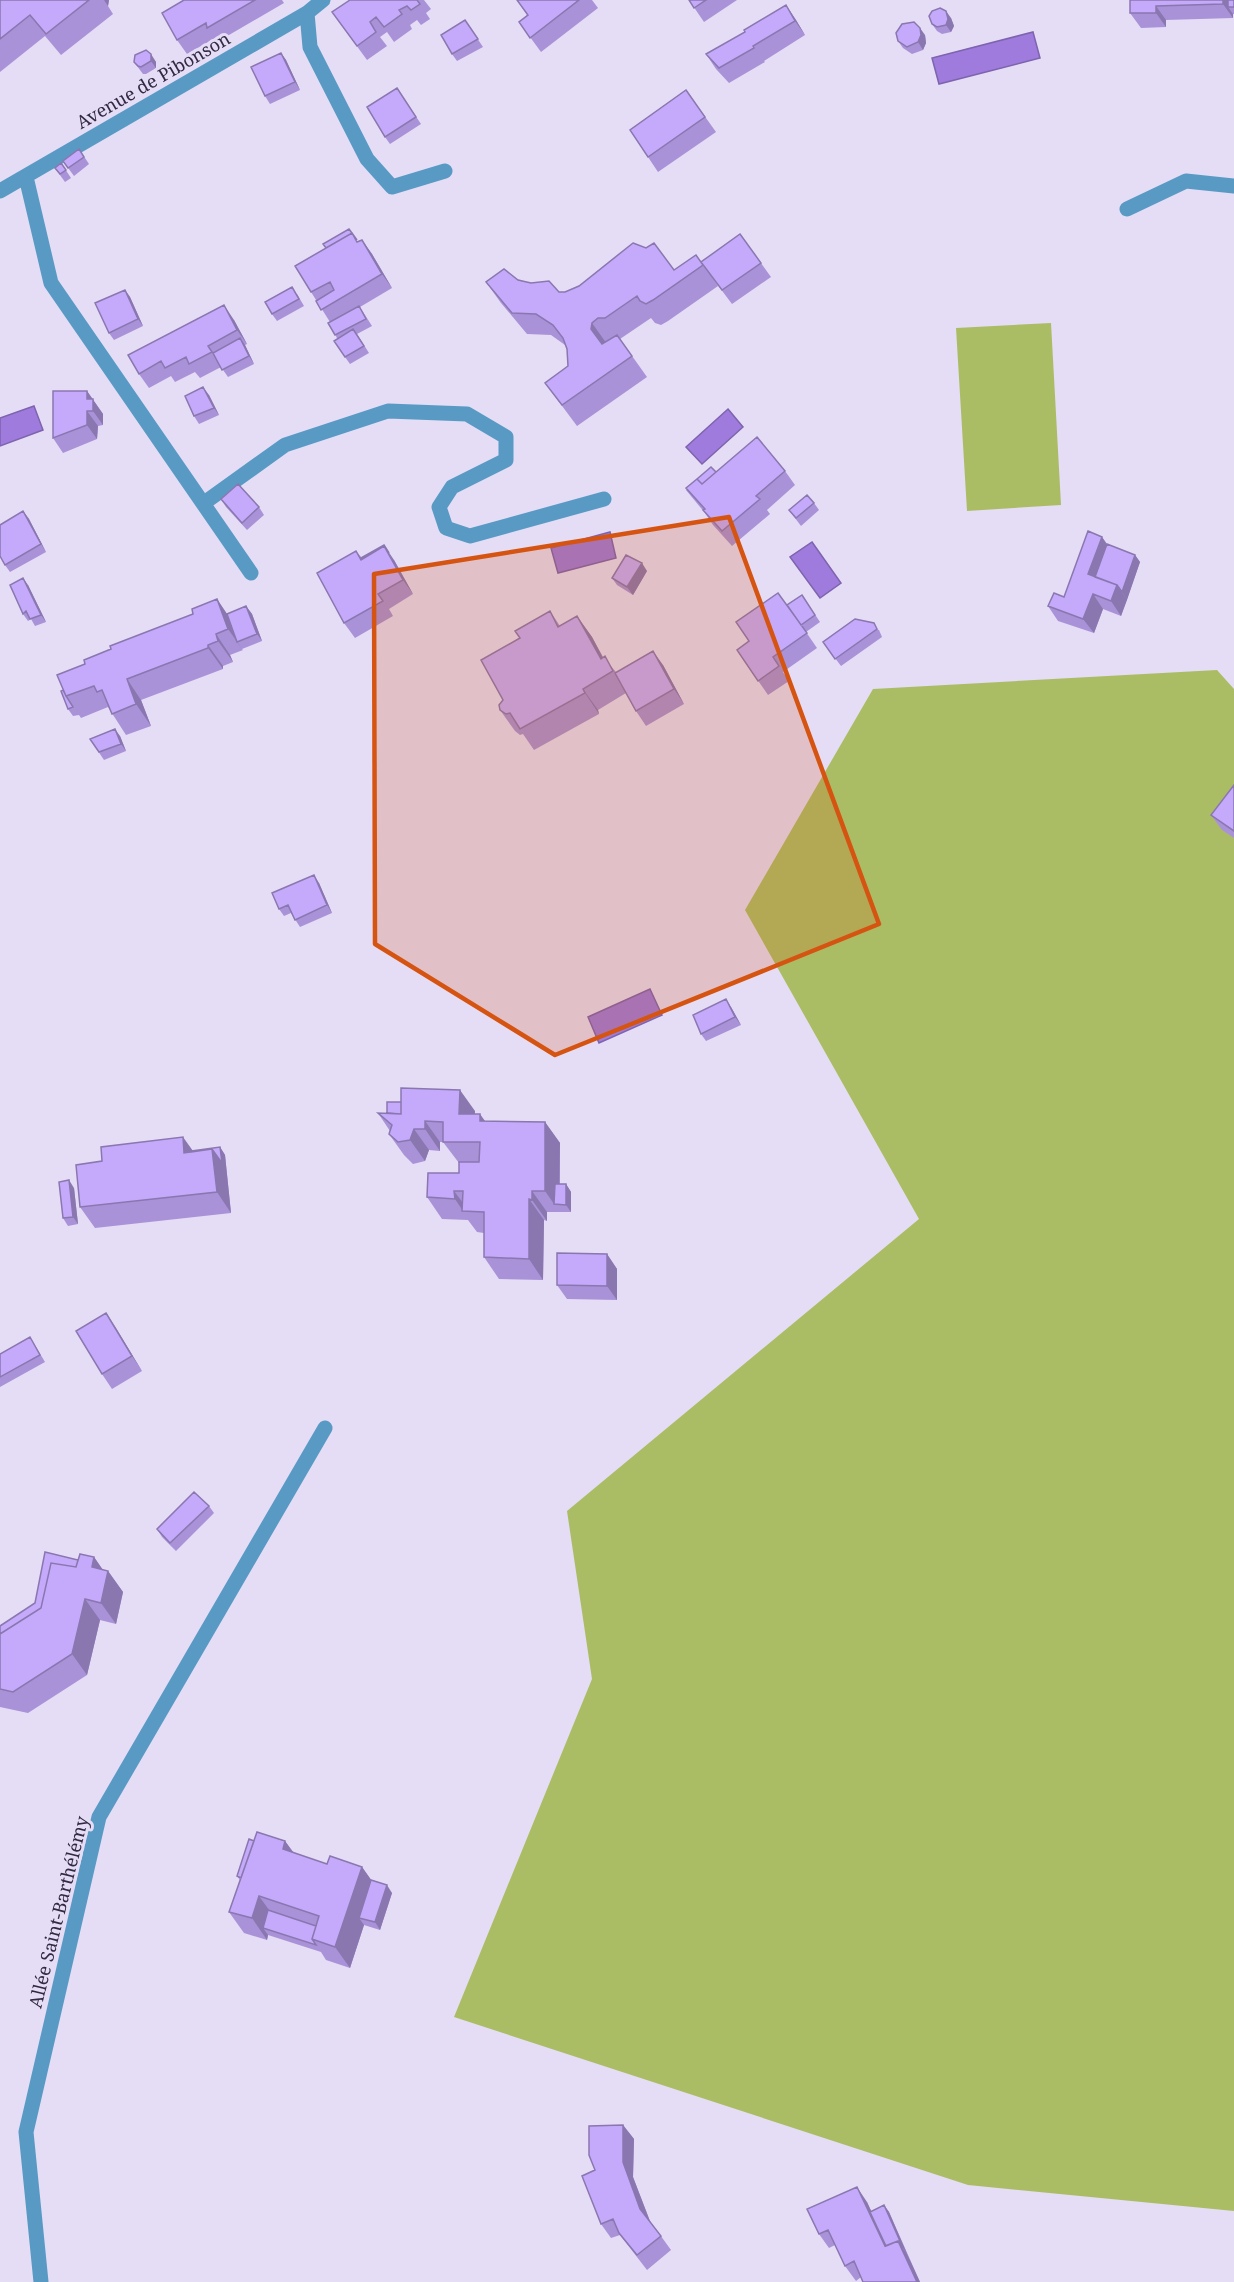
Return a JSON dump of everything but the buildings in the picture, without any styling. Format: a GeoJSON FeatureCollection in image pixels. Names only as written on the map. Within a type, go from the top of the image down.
{"type":"FeatureCollection","features":[{"type":"Feature","properties":{"kind":"street","name":"Avenue de Pibonson"},"geometry":{"type":"LineString","coordinates":[[0,191],[307,14],[323,0]]}},
{"type":"Feature","properties":{"kind":"street"},"geometry":{"type":"LineString","coordinates":[[307,14],[310,47],[366,159],[392,187],[445,171]]}},
{"type":"Feature","properties":{"kind":"street"},"geometry":{"type":"LineString","coordinates":[[26,177],[51,283],[251,573]]}},
{"type":"Feature","properties":{"kind":"street"},"geometry":{"type":"LineString","coordinates":[[1126,209],[1186,181],[1234,186]]}},
{"type":"Feature","properties":{"kind":"street"},"geometry":{"type":"LineString","coordinates":[[204,503],[285,445],[388,411],[467,414],[506,437],[506,460],[452,487],[439,507],[446,528],[470,536],[604,499]]}},
{"type":"Feature","properties":{"kind":"street","name":"Allée Saint-Barthélémy"},"geometry":{"type":"LineString","coordinates":[[40,2282],[26,2132],[99,1818],[326,1428]]}},
{"type":"Feature","properties":{"kind":"highlighted area"},"geometry":{"type":"Polygon","coordinates":[[[729,517],[879,924],[555,1055],[375,944],[374,574],[729,517]]]}},
{"type":"Feature","properties":{"kind":"green space"},"geometry":{"type":"Polygon","coordinates":[[[1051,323],[1061,505],[967,511],[956,328],[1051,323]]]}},
{"type":"Feature","properties":{"kind":"green space"},"geometry":{"type":"Polygon","coordinates":[[[1217,670],[1234,689],[1234,2211],[968,2185],[454,2017],[592,1679],[567,1511],[919,1219],[745,910],[873,689],[1217,670]]]}},
{"type":"Feature","properties":{"kind":"shaded area"},"geometry":{"type":"Polygon","coordinates":[[[1033,32],[1040,58],[939,84],[932,58],[1033,32]]]}},
{"type":"Feature","properties":{"kind":"shaded area"},"geometry":{"type":"Polygon","coordinates":[[[34,406],[43,430],[0,446],[0,418],[34,406]]]}},
{"type":"Feature","properties":{"kind":"shaded area"},"geometry":{"type":"Polygon","coordinates":[[[728,409],[743,427],[702,464],[686,447],[728,409]]]}},
{"type":"Feature","properties":{"kind":"shaded area"},"geometry":{"type":"Polygon","coordinates":[[[610,532],[616,558],[558,573],[551,548],[610,532]]]}},
{"type":"Feature","properties":{"kind":"shaded area"},"geometry":{"type":"Polygon","coordinates":[[[812,542],[841,583],[820,598],[790,557],[812,542]]]}},
{"type":"Feature","properties":{"kind":"shaded area"},"geometry":{"type":"Polygon","coordinates":[[[650,989],[662,1015],[599,1043],[588,1017],[650,989]]]}}]}
